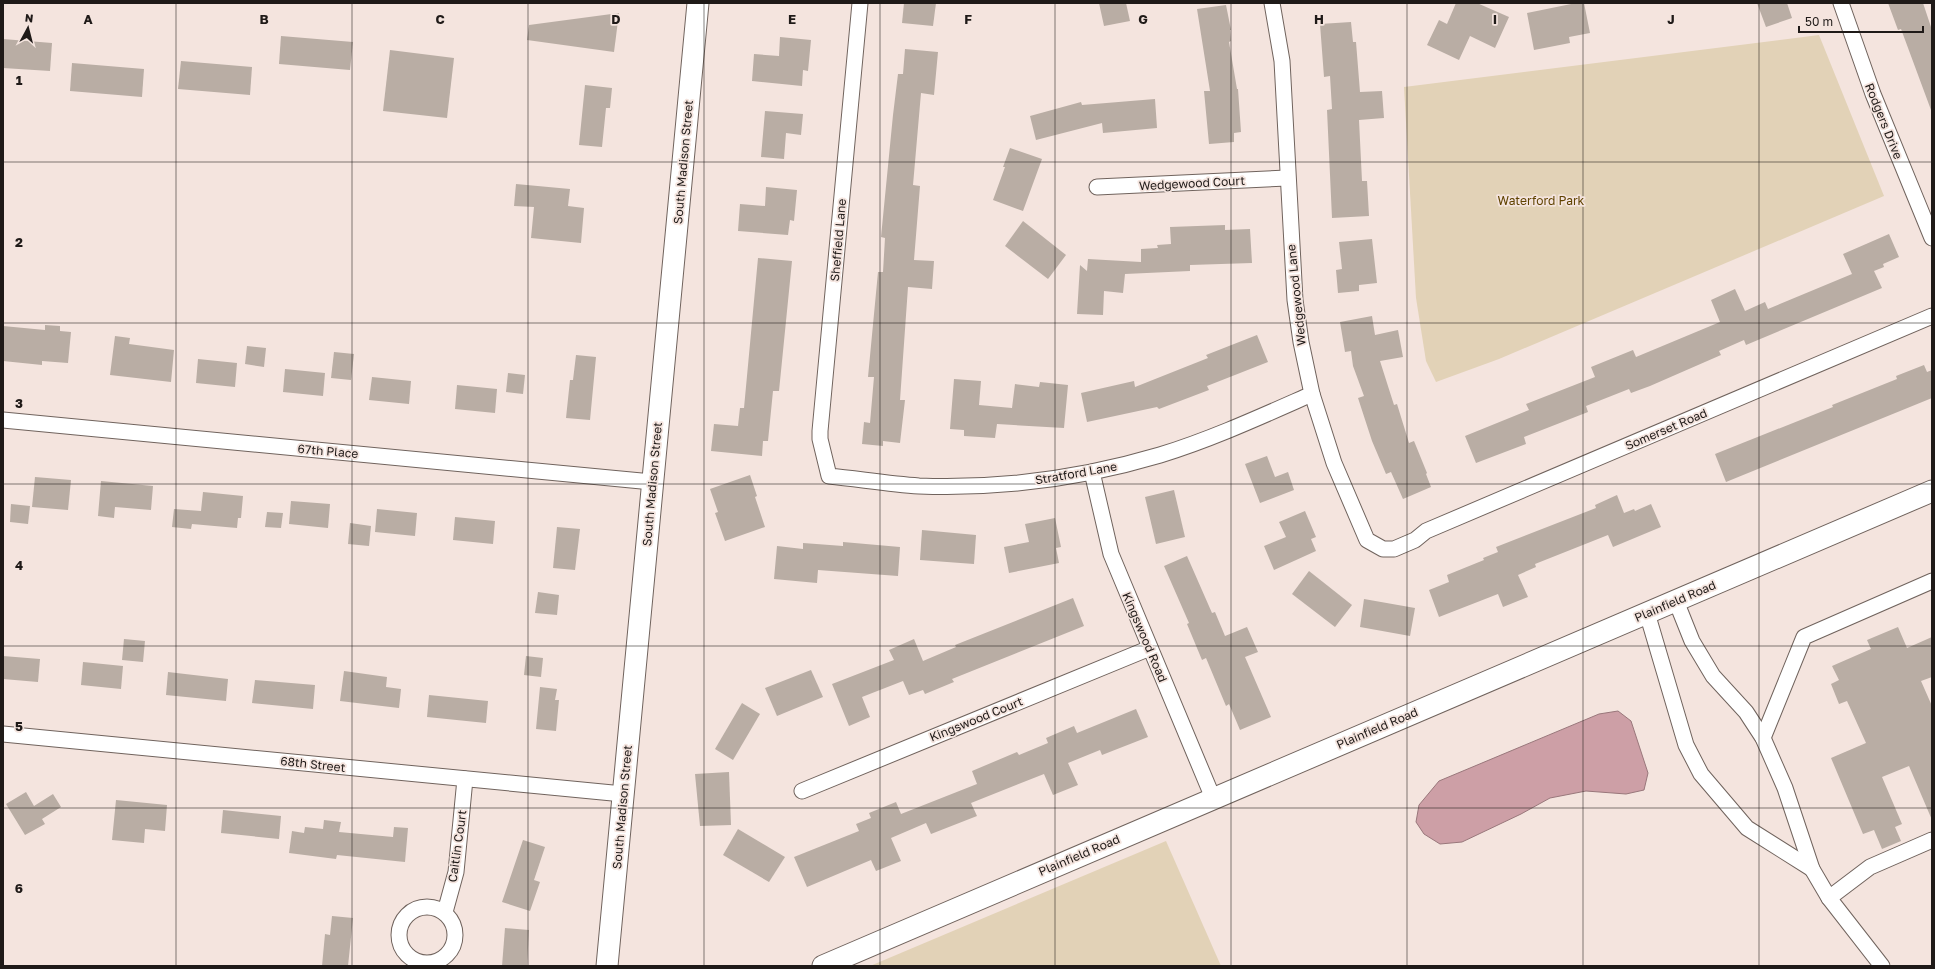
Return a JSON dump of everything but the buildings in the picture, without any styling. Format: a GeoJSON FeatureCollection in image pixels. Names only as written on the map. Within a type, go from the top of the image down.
{"type":"FeatureCollection","features":[{"type":"Feature","properties":{"kind":"main road","name":"South Madison Street"},"geometry":{"type":"LineString","coordinates":[[607,966],[698,3]]}},
{"type":"Feature","properties":{"kind":"main road","name":"Plainfield Road"},"geometry":{"type":"LineString","coordinates":[[823,966],[1932,491]]}},
{"type":"Feature","properties":{"kind":"street","name":"Sheffield Lane"},"geometry":{"type":"LineString","coordinates":[[829,476],[820,440],[820,432],[860,3]]}},
{"type":"Feature","properties":{"kind":"street","name":"Wedgewood Lane"},"geometry":{"type":"LineString","coordinates":[[1272,3],[1282,61],[1287,178],[1295,300],[1300,342],[1312,394],[1334,463],[1367,540],[1383,548],[1394,549],[1402,547]]}},
{"type":"Feature","properties":{"kind":"street","name":"Rodgers Drive"},"geometry":{"type":"LineString","coordinates":[[1841,3],[1873,94],[1932,238]]}},
{"type":"Feature","properties":{"kind":"street","name":"Wedgewood Court"},"geometry":{"type":"LineString","coordinates":[[1097,187],[1287,178]]}},
{"type":"Feature","properties":{"kind":"street","name":"Somerset Road"},"geometry":{"type":"LineString","coordinates":[[1402,547],[1415,540],[1426,531],[1932,316]]}},
{"type":"Feature","properties":{"kind":"street","name":"Stratford Lane"},"geometry":{"type":"LineString","coordinates":[[829,476],[918,486],[970,486],[1025,482],[1092,472],[1160,455],[1194,443],[1312,394]]}},
{"type":"Feature","properties":{"kind":"street","name":"67th Place"},"geometry":{"type":"LineString","coordinates":[[3,420],[652,482]]}},
{"type":"Feature","properties":{"kind":"street","name":"Kingswood Road"},"geometry":{"type":"LineString","coordinates":[[1092,472],[1111,554],[1214,798]]}},
{"type":"Feature","properties":{"kind":"street"},"geometry":{"type":"LineString","coordinates":[[1763,738],[1804,637],[1932,581]]}},
{"type":"Feature","properties":{"kind":"street"},"geometry":{"type":"LineString","coordinates":[[1676,601],[1692,641],[1713,676],[1746,712],[1763,738],[1785,788],[1812,869],[1829,898],[1882,966]]}},
{"type":"Feature","properties":{"kind":"street"},"geometry":{"type":"LineString","coordinates":[[1647,613],[1686,745],[1701,774],[1747,828],[1812,869]]}},
{"type":"Feature","properties":{"kind":"street","name":"Kingswood Court"},"geometry":{"type":"LineString","coordinates":[[802,791],[1150,648]]}},
{"type":"Feature","properties":{"kind":"street","name":"68th Street"},"geometry":{"type":"LineString","coordinates":[[3,734],[623,794]]}},
{"type":"Feature","properties":{"kind":"street","name":"Caitlin Court"},"geometry":{"type":"LineString","coordinates":[[445,912],[456,872],[465,779]]}},
{"type":"Feature","properties":{"kind":"street"},"geometry":{"type":"LineString","coordinates":[[1829,898],[1870,867],[1932,840]]}},
{"type":"Feature","properties":{"kind":"green space","name":"Waterford Park"},"geometry":{"type":"Polygon","coordinates":[[[1819,35],[1884,196],[1499,359],[1436,382],[1426,361],[1416,298],[1404,87],[1819,35]]]}},
{"type":"Feature","properties":{"kind":"green space"},"geometry":{"type":"Polygon","coordinates":[[[1166,841],[1221,966],[870,966],[1166,841]]]}},
{"type":"Feature","properties":{"kind":"shaded area"},"geometry":{"type":"Polygon","coordinates":[[[1618,711],[1631,721],[1648,773],[1644,790],[1626,794],[1586,791],[1550,798],[1521,814],[1462,842],[1440,844],[1424,834],[1416,822],[1419,805],[1439,781],[1599,714],[1618,711]]]}}]}
